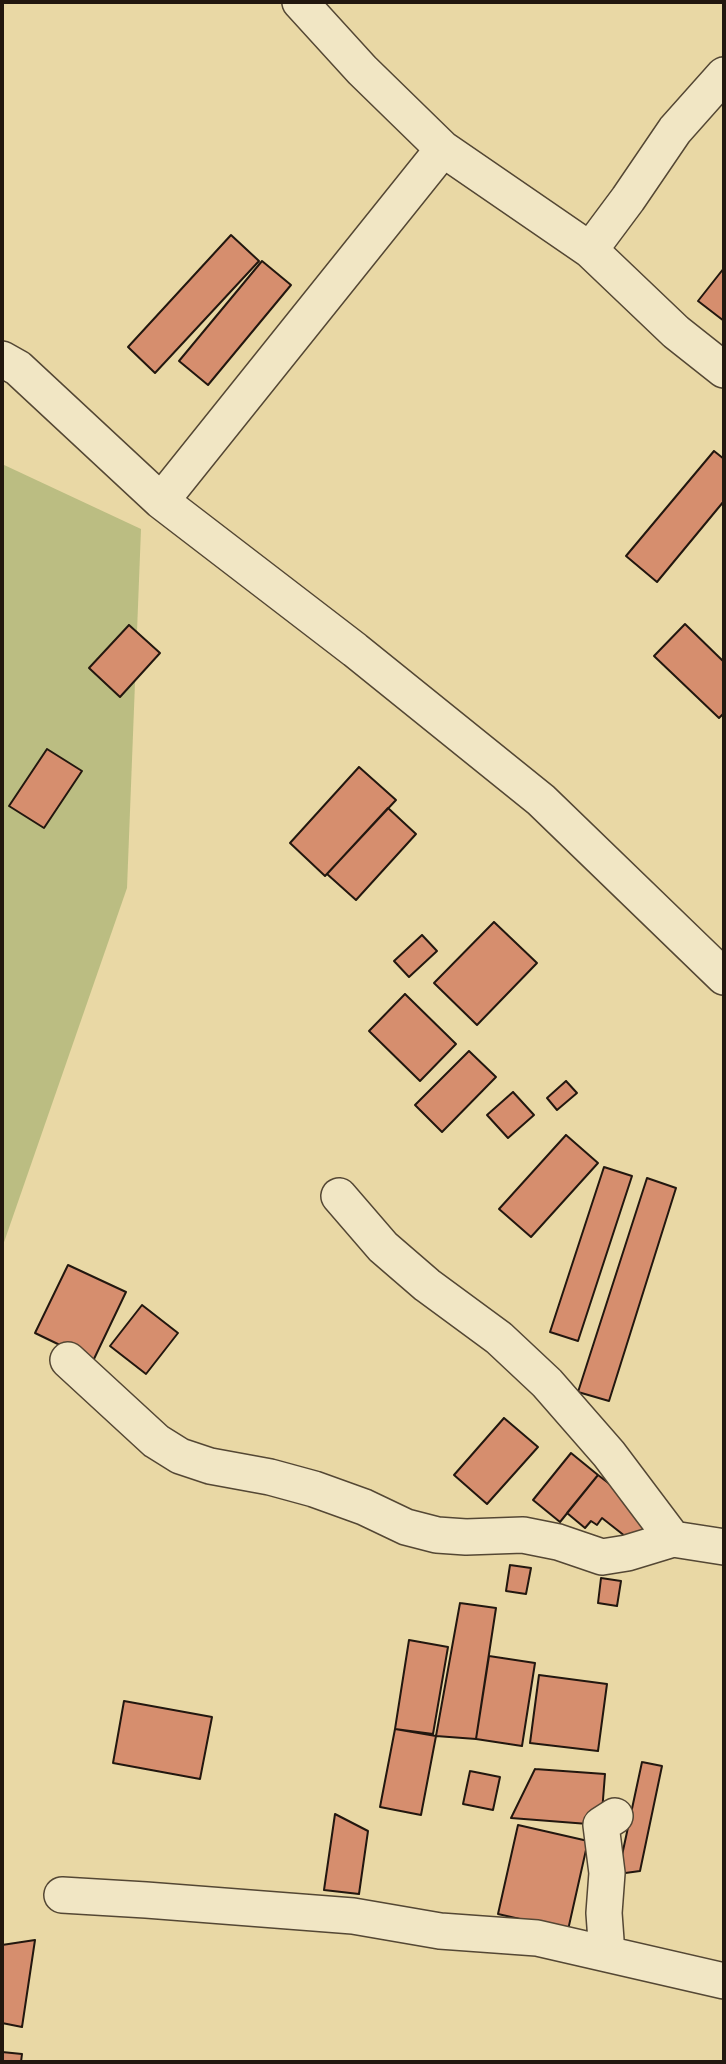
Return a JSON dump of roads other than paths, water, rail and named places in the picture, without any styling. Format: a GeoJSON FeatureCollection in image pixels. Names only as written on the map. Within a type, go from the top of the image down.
{"type":"FeatureCollection","features":[{"type":"Feature","properties":{"kind":"street"},"geometry":{"type":"LineString","coordinates":[[300,2],[362,70],[443,149],[590,250],[676,332],[724,370]]}},
{"type":"Feature","properties":{"kind":"street"},"geometry":{"type":"LineString","coordinates":[[590,250],[675,130],[724,75]]}},
{"type":"Feature","properties":{"kind":"street"},"geometry":{"type":"LineString","coordinates":[[161,502],[443,149]]}},
{"type":"Feature","properties":{"kind":"street"},"geometry":{"type":"LineString","coordinates":[[2,359],[18,368],[161,502],[355,650],[541,800],[724,977]]}},
{"type":"Feature","properties":{"kind":"street"},"geometry":{"type":"LineString","coordinates":[[339,1196],[383,1247],[427,1285],[499,1338],[547,1383],[609,1454],[673,1539]]}},
{"type":"Feature","properties":{"kind":"street"},"geometry":{"type":"LineString","coordinates":[[68,1360],[156,1441],[180,1456],[210,1466],[270,1477],[314,1489],[364,1507],[406,1527],[437,1535],[466,1537],[523,1535],[558,1542],[602,1557],[673,1539],[724,1547]]}},
{"type":"Feature","properties":{"kind":"street"},"geometry":{"type":"LineString","coordinates":[[607,1954],[604,1913],[607,1873],[601,1825],[615,1816]]}},
{"type":"Feature","properties":{"kind":"street"},"geometry":{"type":"LineString","coordinates":[[62,1895],[353,1916],[440,1931],[537,1938],[724,1981]]}}]}
